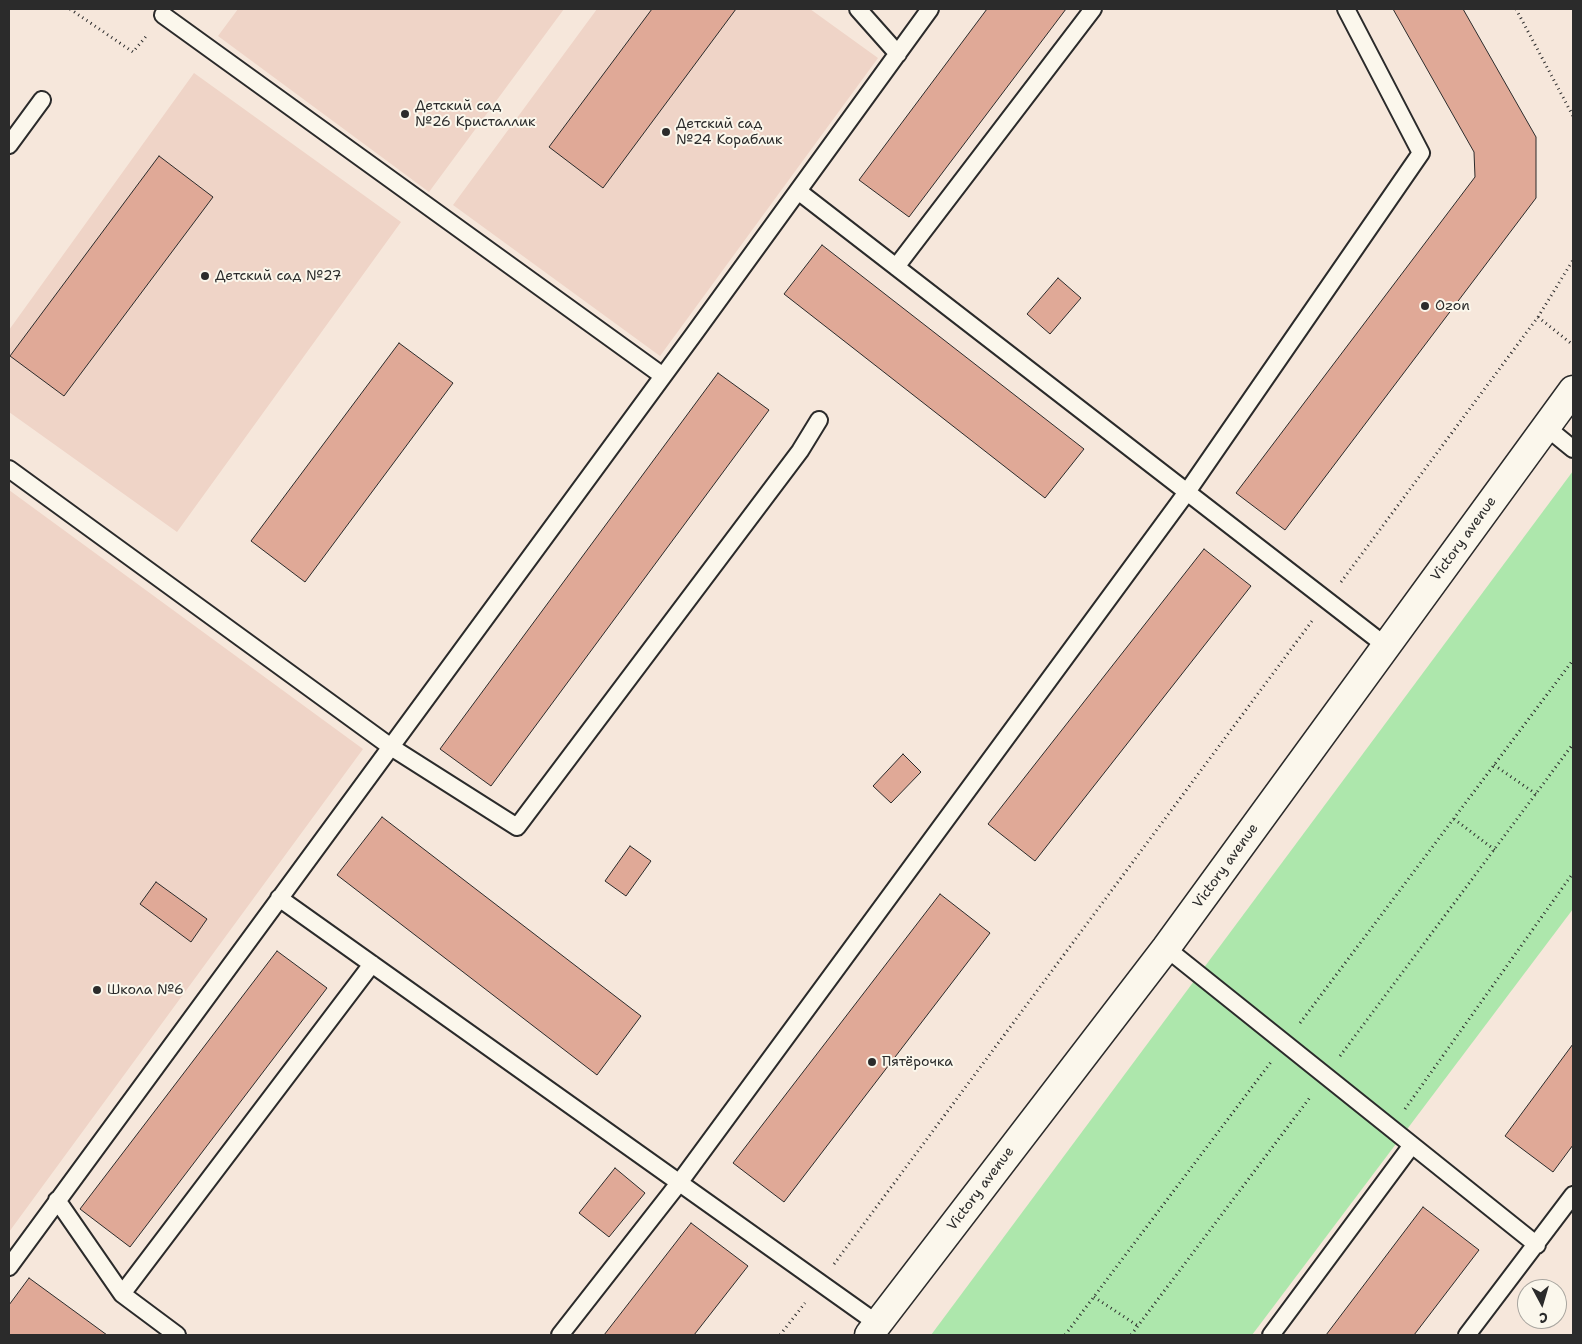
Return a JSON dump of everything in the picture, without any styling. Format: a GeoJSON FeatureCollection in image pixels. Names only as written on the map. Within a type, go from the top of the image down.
{"type":"FeatureCollection","features":[{"type":"Feature","properties":{"kind":"main road","name":"Victory avenue"},"geometry":{"type":"LineString","coordinates":[[873,1330],[1166,948],[1573,390]]}},
{"type":"Feature","properties":{"kind":"lane"},"geometry":{"type":"LineString","coordinates":[[858,9],[898,54]]}},
{"type":"Feature","properties":{"kind":"lane"},"geometry":{"type":"LineString","coordinates":[[9,1267],[930,9]]}},
{"type":"Feature","properties":{"kind":"lane"},"geometry":{"type":"LineString","coordinates":[[896,268],[1093,9]]}},
{"type":"Feature","properties":{"kind":"lane"},"geometry":{"type":"LineString","coordinates":[[560,1335],[679,1183],[1187,492],[1421,153],[1346,9]]}},
{"type":"Feature","properties":{"kind":"lane"},"geometry":{"type":"LineString","coordinates":[[163,15],[663,376]]}},
{"type":"Feature","properties":{"kind":"lane"},"geometry":{"type":"LineString","coordinates":[[9,145],[42,100]]}},
{"type":"Feature","properties":{"kind":"lane"},"geometry":{"type":"LineString","coordinates":[[798,191],[1386,646]]}},
{"type":"Feature","properties":{"kind":"lane"},"geometry":{"type":"LineString","coordinates":[[9,469],[390,747],[517,828],[800,452],[819,420]]}},
{"type":"Feature","properties":{"kind":"lane"},"geometry":{"type":"LineString","coordinates":[[1546,427],[1573,449]]}},
{"type":"Feature","properties":{"kind":"lane"},"geometry":{"type":"LineString","coordinates":[[279,898],[819,1283],[873,1330]]}},
{"type":"Feature","properties":{"kind":"lane"},"geometry":{"type":"LineString","coordinates":[[1166,948],[1536,1245]]}},
{"type":"Feature","properties":{"kind":"lane"},"geometry":{"type":"LineString","coordinates":[[122,1294],[372,964]]}},
{"type":"Feature","properties":{"kind":"lane"},"geometry":{"type":"LineString","coordinates":[[1271,1335],[1412,1144]]}},
{"type":"Feature","properties":{"kind":"lane"},"geometry":{"type":"LineString","coordinates":[[1467,1335],[1573,1194]]}},
{"type":"Feature","properties":{"kind":"lane"},"geometry":{"type":"LineString","coordinates":[[57,1200],[122,1294],[177,1335]]}},
{"type":"Feature","properties":{"kind":"path"},"geometry":{"type":"LineString","coordinates":[[70,9],[133,52]]}},
{"type":"Feature","properties":{"kind":"path"},"geometry":{"type":"LineString","coordinates":[[1516,9],[1573,116]]}},
{"type":"Feature","properties":{"kind":"path"},"geometry":{"type":"LineString","coordinates":[[780,1335],[1538,317],[1573,260]]}},
{"type":"Feature","properties":{"kind":"path"},"geometry":{"type":"LineString","coordinates":[[1538,317],[1573,345]]}},
{"type":"Feature","properties":{"kind":"path"},"geometry":{"type":"LineString","coordinates":[[1065,1335],[1573,660]]}},
{"type":"Feature","properties":{"kind":"path"},"geometry":{"type":"LineString","coordinates":[[1131,1335],[1573,744]]}},
{"type":"Feature","properties":{"kind":"path"},"geometry":{"type":"LineString","coordinates":[[1494,765],[1536,794]]}},
{"type":"Feature","properties":{"kind":"path"},"geometry":{"type":"LineString","coordinates":[[1454,819],[1495,850]]}},
{"type":"Feature","properties":{"kind":"path"},"geometry":{"type":"LineString","coordinates":[[1391,1128],[1573,873]]}},
{"type":"Feature","properties":{"kind":"path"},"geometry":{"type":"LineString","coordinates":[[1094,1297],[1138,1326]]}},
{"type":"Feature","properties":{"kind":"shaded area","name":"Детский сад №26 Кристаллик"},"geometry":{"type":"Polygon","coordinates":[[[238,9],[564,9],[429,192],[218,36],[238,9]]]}},
{"type":"Feature","properties":{"kind":"shaded area","name":"Детский сад №24 Кораблик"},"geometry":{"type":"Polygon","coordinates":[[[597,9],[810,9],[878,58],[660,356],[453,205],[597,9]]]}},
{"type":"Feature","properties":{"kind":"shaded area","name":"Детский сад №27"},"geometry":{"type":"Polygon","coordinates":[[[194,73],[401,222],[177,532],[9,412],[9,330],[194,73]]]}},
{"type":"Feature","properties":{"kind":"shaded area","name":"Школа №6"},"geometry":{"type":"Polygon","coordinates":[[[9,490],[363,749],[9,1232],[9,490]]]}},
{"type":"Feature","properties":{"kind":"green space"},"geometry":{"type":"Polygon","coordinates":[[[1573,471],[1573,909],[1252,1335],[931,1335],[1573,471]]]}},
{"type":"Feature","properties":{"kind":"building"},"geometry":{"type":"Polygon","coordinates":[[[652,9],[736,9],[603,188],[549,147],[652,9]]]}},
{"type":"Feature","properties":{"kind":"building"},"geometry":{"type":"Polygon","coordinates":[[[987,9],[1066,9],[909,217],[859,180],[987,9]]]}},
{"type":"Feature","properties":{"kind":"building"},"geometry":{"type":"Polygon","coordinates":[[[1393,9],[1463,9],[1536,137],[1536,198],[1285,530],[1236,493],[1475,177],[1474,152],[1393,9]]]}},
{"type":"Feature","properties":{"kind":"building"},"geometry":{"type":"Polygon","coordinates":[[[159,156],[213,197],[64,396],[10,356],[159,156]]]}},
{"type":"Feature","properties":{"kind":"building"},"geometry":{"type":"Polygon","coordinates":[[[822,245],[1084,449],[1045,498],[784,294],[822,245]]]}},
{"type":"Feature","properties":{"kind":"building"},"geometry":{"type":"Polygon","coordinates":[[[1058,278],[1081,298],[1050,334],[1027,314],[1058,278]]]}},
{"type":"Feature","properties":{"kind":"building"},"geometry":{"type":"Polygon","coordinates":[[[399,343],[453,383],[305,582],[251,541],[399,343]]]}},
{"type":"Feature","properties":{"kind":"building"},"geometry":{"type":"Polygon","coordinates":[[[718,373],[769,410],[491,786],[440,749],[718,373]]]}},
{"type":"Feature","properties":{"kind":"building"},"geometry":{"type":"Polygon","coordinates":[[[1204,549],[1251,586],[1035,861],[988,824],[1204,549]]]}},
{"type":"Feature","properties":{"kind":"building"},"geometry":{"type":"Polygon","coordinates":[[[903,754],[921,772],[891,803],[873,786],[903,754]]]}},
{"type":"Feature","properties":{"kind":"building"},"geometry":{"type":"Polygon","coordinates":[[[382,817],[641,1016],[597,1075],[337,875],[382,817]]]}},
{"type":"Feature","properties":{"kind":"building"},"geometry":{"type":"Polygon","coordinates":[[[630,846],[651,861],[626,896],[605,881],[630,846]]]}},
{"type":"Feature","properties":{"kind":"building"},"geometry":{"type":"Polygon","coordinates":[[[156,882],[207,919],[191,942],[140,904],[156,882]]]}},
{"type":"Feature","properties":{"kind":"building"},"geometry":{"type":"Polygon","coordinates":[[[940,894],[990,933],[784,1202],[733,1163],[940,894]]]}},
{"type":"Feature","properties":{"kind":"building"},"geometry":{"type":"Polygon","coordinates":[[[277,951],[327,988],[130,1247],[80,1209],[277,951]]]}},
{"type":"Feature","properties":{"kind":"building"},"geometry":{"type":"Polygon","coordinates":[[[1573,1044],[1573,1145],[1553,1172],[1505,1136],[1573,1044]]]}},
{"type":"Feature","properties":{"kind":"building"},"geometry":{"type":"Polygon","coordinates":[[[615,1168],[645,1193],[609,1237],[579,1213],[615,1168]]]}},
{"type":"Feature","properties":{"kind":"building"},"geometry":{"type":"Polygon","coordinates":[[[1423,1207],[1479,1250],[1414,1335],[1326,1335],[1423,1207]]]}},
{"type":"Feature","properties":{"kind":"building"},"geometry":{"type":"Polygon","coordinates":[[[691,1223],[748,1266],[694,1335],[604,1335],[691,1223]]]}},
{"type":"Feature","properties":{"kind":"building"},"geometry":{"type":"Polygon","coordinates":[[[29,1278],[107,1335],[9,1335],[9,1305],[29,1278]]]}},
{"type":"Feature","properties":{"kind":"place","name":"Детский сад №26 Кристаллик"},"geometry":{"type":"Point","coordinates":[405,114]}},
{"type":"Feature","properties":{"kind":"place","name":"Детский сад №24 Кораблик"},"geometry":{"type":"Point","coordinates":[666,132]}},
{"type":"Feature","properties":{"kind":"place","name":"Детский сад №27"},"geometry":{"type":"Point","coordinates":[205,276]}},
{"type":"Feature","properties":{"kind":"place","name":"Ozon"},"geometry":{"type":"Point","coordinates":[1425,306]}},
{"type":"Feature","properties":{"kind":"place","name":"Школа №6"},"geometry":{"type":"Point","coordinates":[97,990]}},
{"type":"Feature","properties":{"kind":"place","name":"Пятёрочка"},"geometry":{"type":"Point","coordinates":[872,1062]}}]}
